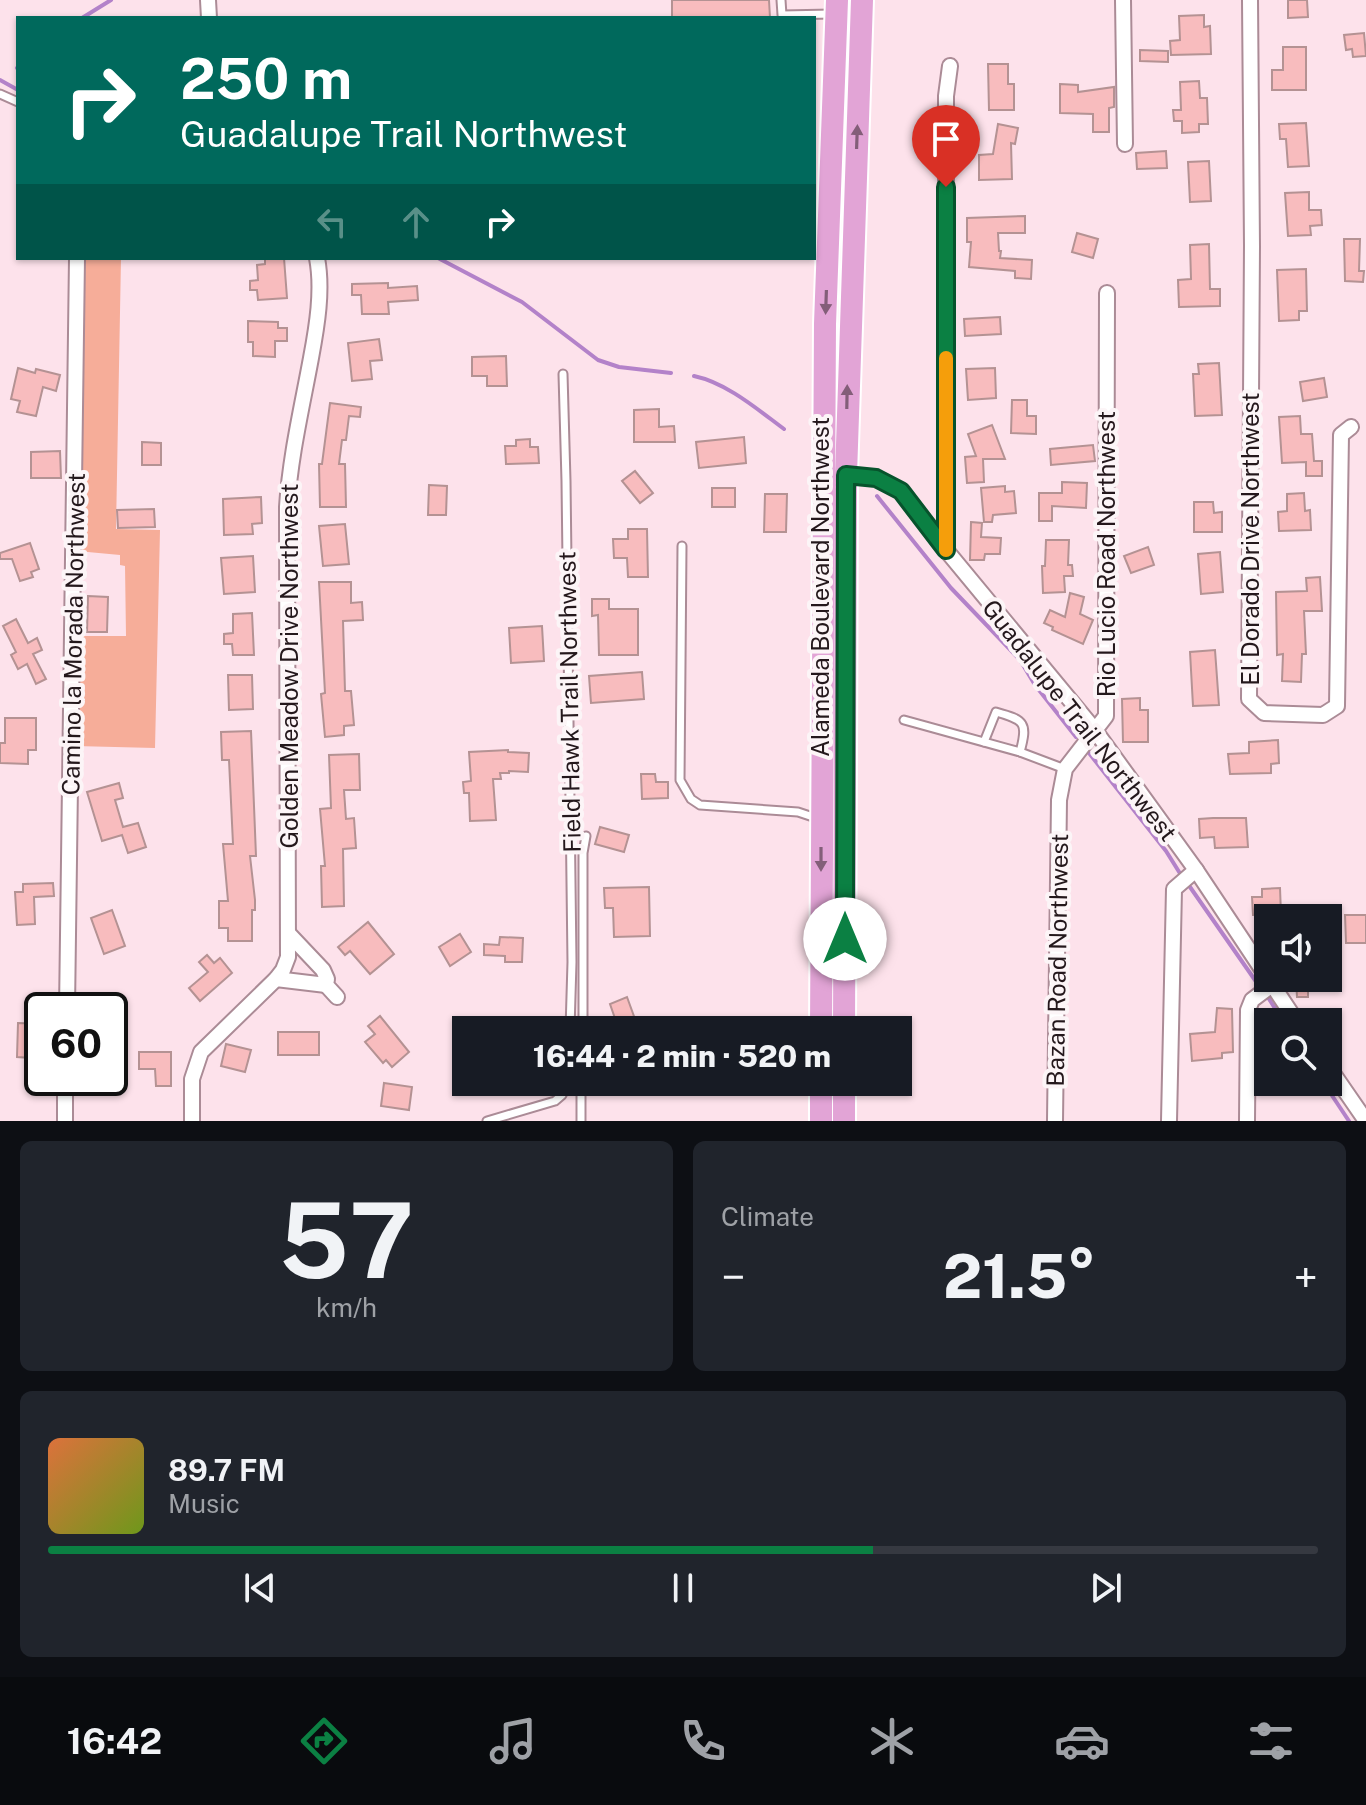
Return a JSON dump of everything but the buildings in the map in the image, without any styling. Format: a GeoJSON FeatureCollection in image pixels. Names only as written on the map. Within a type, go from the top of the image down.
{"type":"FeatureCollection","features":[{"type":"Feature","properties":{"kind":"main road","name":"Alameda Boulevard Northwest"},"geometry":{"type":"LineString","coordinates":[[821,1016],[821,820],[835,474],[862,0]]}},
{"type":"Feature","properties":{"kind":"main road","name":"Alameda Boulevard Northwest"},"geometry":{"type":"LineString","coordinates":[[837,7],[825,324],[835,474],[845,818],[844,1016]]}},
{"type":"Feature","properties":{"kind":"main road"},"geometry":{"type":"LineString","coordinates":[[821,1096],[821,1121]]}},
{"type":"Feature","properties":{"kind":"main road"},"geometry":{"type":"LineString","coordinates":[[844,1096],[844,1121]]}},
{"type":"Feature","properties":{"kind":"street"},"geometry":{"type":"LineString","coordinates":[[1123,0],[1125,144]]}},
{"type":"Feature","properties":{"kind":"street","name":"El Dorado Drive Northwest"},"geometry":{"type":"LineString","coordinates":[[1250,0],[1249,699],[1264,713],[1323,715],[1337,706],[1341,435],[1351,427]]}},
{"type":"Feature","properties":{"kind":"street"},"geometry":{"type":"LineString","coordinates":[[946,550],[946,96],[950,66]]}},
{"type":"Feature","properties":{"kind":"street","name":"Camino la Morada Northwest"},"geometry":{"type":"LineString","coordinates":[[67,992],[77,260]]}},
{"type":"Feature","properties":{"kind":"street","name":"Golden Meadow Drive Northwest"},"geometry":{"type":"LineString","coordinates":[[192,1121],[192,1079],[201,1052],[276,979],[288,957],[288,486],[317,328],[317,260]]}},
{"type":"Feature","properties":{"kind":"street","name":"Rio Lucio Road Northwest"},"geometry":{"type":"LineString","coordinates":[[1059,800],[1065,769],[1106,716],[1107,293]]}},
{"type":"Feature","properties":{"kind":"street","name":"Guadalupe Trail Northwest"},"geometry":{"type":"LineString","coordinates":[[835,474],[876,478],[901,491],[1094,729],[1196,870],[1254,958]]}},
{"type":"Feature","properties":{"kind":"street","name":"Bazan Road Northwest"},"geometry":{"type":"LineString","coordinates":[[1055,1121],[1059,800]]}},
{"type":"Feature","properties":{"kind":"street"},"geometry":{"type":"LineString","coordinates":[[1169,1121],[1174,889],[1196,870]]}},
{"type":"Feature","properties":{"kind":"street"},"geometry":{"type":"LineString","coordinates":[[288,933],[323,970],[326,985]]}},
{"type":"Feature","properties":{"kind":"street"},"geometry":{"type":"LineString","coordinates":[[276,979],[326,985],[337,997]]}},
{"type":"Feature","properties":{"kind":"street"},"geometry":{"type":"LineString","coordinates":[[1247,1121],[1248,1010],[1252,1000],[1263,992]]}},
{"type":"Feature","properties":{"kind":"street"},"geometry":{"type":"LineString","coordinates":[[1342,1086],[1366,1121]]}},
{"type":"Feature","properties":{"kind":"street"},"geometry":{"type":"LineString","coordinates":[[65,1096],[65,1121]]}},
{"type":"Feature","properties":{"kind":"lane"},"geometry":{"type":"LineString","coordinates":[[781,0],[782,15],[837,7]]}},
{"type":"Feature","properties":{"kind":"lane","name":"Field Hawk Trail Northwest"},"geometry":{"type":"LineString","coordinates":[[563,374],[570,1016]]}},
{"type":"Feature","properties":{"kind":"lane"},"geometry":{"type":"LineString","coordinates":[[682,546],[680,780],[691,799],[700,805],[798,812],[821,820],[845,818]]}},
{"type":"Feature","properties":{"kind":"lane"},"geometry":{"type":"LineString","coordinates":[[984,742],[996,712],[1019,719],[1024,725],[1020,752]]}},
{"type":"Feature","properties":{"kind":"lane"},"geometry":{"type":"LineString","coordinates":[[904,720],[1020,752],[1065,769]]}},
{"type":"Feature","properties":{"kind":"lane"},"geometry":{"type":"LineString","coordinates":[[583,1016],[583,853],[586,836]]}},
{"type":"Feature","properties":{"kind":"lane"},"geometry":{"type":"LineString","coordinates":[[487,1121],[555,1101],[561,1096]]}},
{"type":"Feature","properties":{"kind":"lane"},"geometry":{"type":"LineString","coordinates":[[581,1096],[581,1121]]}},
{"type":"Feature","properties":{"kind":"shaded area"},"geometry":{"type":"Polygon","coordinates":[[[83,260],[121,260],[116,529],[160,530],[155,748],[75,746],[76,636],[126,636],[125,566],[120,565],[120,555],[77,551],[83,260]]]}},
{"type":"Feature","properties":{"kind":"waterway"},"geometry":{"type":"LineString","coordinates":[[85,16],[111,0]]}},
{"type":"Feature","properties":{"kind":"waterway"},"geometry":{"type":"LineString","coordinates":[[0,80],[16,89]]}},
{"type":"Feature","properties":{"kind":"waterway"},"geometry":{"type":"LineString","coordinates":[[442,260],[522,302],[598,360],[619,367],[671,373]]}},
{"type":"Feature","properties":{"kind":"waterway"},"geometry":{"type":"LineString","coordinates":[[694,376],[730,391],[784,429]]}},
{"type":"Feature","properties":{"kind":"waterway"},"geometry":{"type":"LineString","coordinates":[[877,496],[951,588],[1020,660],[1035,685],[1076,737]]}},
{"type":"Feature","properties":{"kind":"waterway"},"geometry":{"type":"LineString","coordinates":[[1089,753],[1166,851],[1181,875]]}},
{"type":"Feature","properties":{"kind":"waterway"},"geometry":{"type":"LineString","coordinates":[[1190,887],[1254,979]]}},
{"type":"Feature","properties":{"kind":"waterway"},"geometry":{"type":"LineString","coordinates":[[1269,999],[1275,1008]]}},
{"type":"Feature","properties":{"kind":"waterway"},"geometry":{"type":"LineString","coordinates":[[1332,1096],[1349,1121]]}},
{"type":"Feature","properties":{"kind":"slow traffic"},"geometry":{"type":"LineString","coordinates":[[946,358],[946,550]]}},
{"type":"Feature","properties":{"kind":"route"},"geometry":{"type":"LineString","coordinates":[[845,939],[846,475],[876,478],[901,491],[946,550],[946,187]]}}]}
